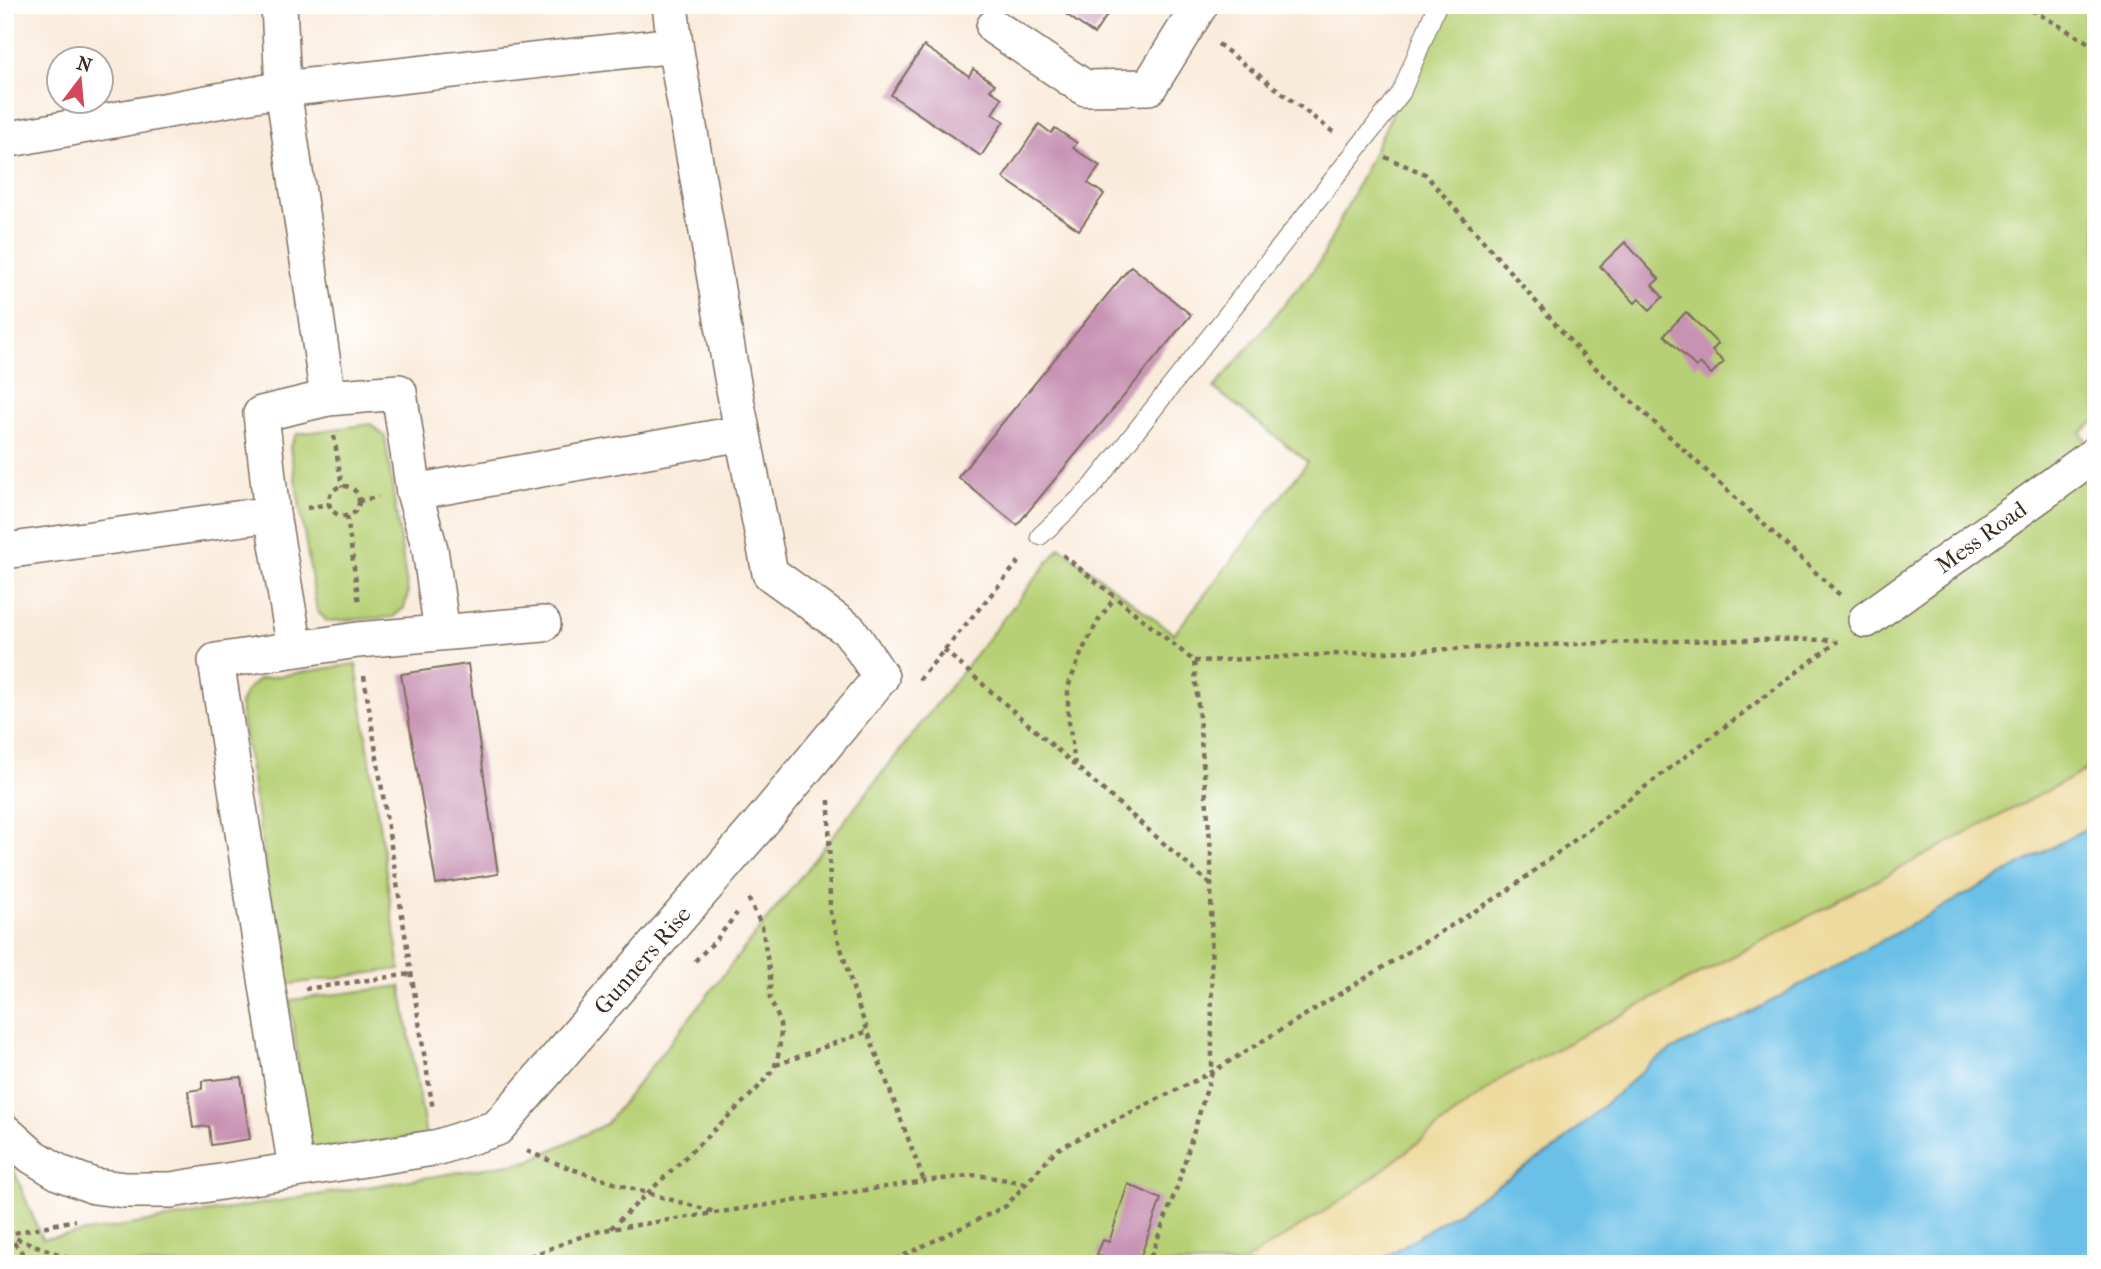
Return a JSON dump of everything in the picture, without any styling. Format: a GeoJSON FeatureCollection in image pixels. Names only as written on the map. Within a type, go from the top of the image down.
{"type":"FeatureCollection","features":[{"type":"Feature","properties":{"kind":"street"},"geometry":{"type":"LineString","coordinates":[[279,5],[283,89],[328,398]]}},
{"type":"Feature","properties":{"kind":"street"},"geometry":{"type":"LineString","coordinates":[[414,492],[742,433],[670,5]]}},
{"type":"Feature","properties":{"kind":"street"},"geometry":{"type":"LineString","coordinates":[[995,27],[1085,88],[1149,87],[1195,14]]}},
{"type":"Feature","properties":{"kind":"street"},"geometry":{"type":"LineString","coordinates":[[5,140],[283,89],[675,44]]}},
{"type":"Feature","properties":{"kind":"street"},"geometry":{"type":"LineString","coordinates":[[295,649],[272,514],[261,414],[328,398],[399,392],[414,492],[429,549],[442,632]]}},
{"type":"Feature","properties":{"kind":"street","name":"Gunners Rise"},"geometry":{"type":"LineString","coordinates":[[5,1132],[32,1156],[60,1173],[94,1186],[125,1190],[171,1190],[439,1147],[497,1128],[750,835],[881,677],[850,631],[769,573],[742,433]]}},
{"type":"Feature","properties":{"kind":"street","name":"Mess Road"},"geometry":{"type":"LineString","coordinates":[[1853,630],[2096,454]]}},
{"type":"Feature","properties":{"kind":"street"},"geometry":{"type":"LineString","coordinates":[[5,551],[272,514]]}},
{"type":"Feature","properties":{"kind":"street"},"geometry":{"type":"LineString","coordinates":[[296,1169],[216,661],[361,640],[543,624]]}},
{"type":"Feature","properties":{"kind":"lane"},"geometry":{"type":"LineString","coordinates":[[1040,536],[1092,487],[1401,93],[1437,5]]}},
{"type":"Feature","properties":{"kind":"path"},"geometry":{"type":"LineString","coordinates":[[2023,5],[2096,47]]}},
{"type":"Feature","properties":{"kind":"path"},"geometry":{"type":"LineString","coordinates":[[1195,14],[1340,137],[1425,174],[1585,358],[1853,630]]}},
{"type":"Feature","properties":{"kind":"path"},"geometry":{"type":"LineString","coordinates":[[328,398],[342,486]]}},
{"type":"Feature","properties":{"kind":"path"},"geometry":{"type":"LineString","coordinates":[[342,486],[351,489],[358,496],[358,506],[347,516],[334,512],[329,504],[330,495],[342,486]]}},
{"type":"Feature","properties":{"kind":"path"},"geometry":{"type":"LineString","coordinates":[[347,516],[361,640],[439,1147]]}},
{"type":"Feature","properties":{"kind":"path"},"geometry":{"type":"LineString","coordinates":[[1040,536],[1195,661],[1759,639],[1853,630]]}},
{"type":"Feature","properties":{"kind":"path"},"geometry":{"type":"LineString","coordinates":[[1075,765],[1068,714],[1068,687],[1082,651],[1115,597]]}},
{"type":"Feature","properties":{"kind":"path"},"geometry":{"type":"LineString","coordinates":[[886,1264],[1006,1206],[1056,1150],[1212,1072],[1506,892],[1853,630]]}},
{"type":"Feature","properties":{"kind":"path"},"geometry":{"type":"LineString","coordinates":[[944,650],[1211,886]]}},
{"type":"Feature","properties":{"kind":"path"},"geometry":{"type":"LineString","coordinates":[[1148,1264],[1177,1187],[1212,1072],[1211,852],[1195,661]]}},
{"type":"Feature","properties":{"kind":"path"},"geometry":{"type":"LineString","coordinates":[[829,789],[830,912],[859,1008],[925,1181]]}},
{"type":"Feature","properties":{"kind":"path"},"geometry":{"type":"LineString","coordinates":[[610,1229],[756,1090],[774,1069],[781,1031],[770,999],[771,976],[762,926],[748,898]]}},
{"type":"Feature","properties":{"kind":"path"},"geometry":{"type":"LineString","coordinates":[[269,995],[411,974]]}},
{"type":"Feature","properties":{"kind":"path"},"geometry":{"type":"LineString","coordinates":[[775,1065],[868,1031]]}},
{"type":"Feature","properties":{"kind":"path"},"geometry":{"type":"LineString","coordinates":[[517,1147],[565,1168],[717,1213]]}},
{"type":"Feature","properties":{"kind":"path"},"geometry":{"type":"LineString","coordinates":[[501,1264],[523,1260],[594,1232],[610,1229],[977,1175],[1026,1183]]}},
{"type":"Feature","properties":{"kind":"path"},"geometry":{"type":"LineString","coordinates":[[6,1233],[32,1264]]}},
{"type":"Feature","properties":{"kind":"path"},"geometry":{"type":"LineString","coordinates":[[6,1233],[85,1264]]}},
{"type":"Feature","properties":{"kind":"green space"},"geometry":{"type":"Polygon","coordinates":[[[1445,5],[2096,5],[2096,421],[2081,432],[2096,459],[2096,765],[1502,1078],[1350,1195],[1241,1264],[5,1264],[5,1149],[42,1239],[529,1161],[606,1124],[1060,547],[1174,634],[1308,462],[1214,388],[1320,262],[1445,5]]]}},
{"type":"Feature","properties":{"kind":"green space"},"geometry":{"type":"Polygon","coordinates":[[[371,424],[385,437],[408,594],[404,608],[393,617],[327,621],[317,611],[290,447],[297,434],[371,424]]]}},
{"type":"Feature","properties":{"kind":"green space"},"geometry":{"type":"Polygon","coordinates":[[[356,664],[400,969],[284,985],[240,704],[246,691],[259,679],[356,664]]]}},
{"type":"Feature","properties":{"kind":"green space"},"geometry":{"type":"Polygon","coordinates":[[[401,986],[426,1136],[309,1150],[290,1000],[401,986]]]}},
{"type":"Feature","properties":{"kind":"sand"},"geometry":{"type":"Polygon","coordinates":[[[2096,765],[2096,1155],[1966,1264],[1241,1264],[1350,1195],[1502,1078],[2096,765]]]}},
{"type":"Feature","properties":{"kind":"water"},"geometry":{"type":"Polygon","coordinates":[[[2096,823],[2096,1264],[1375,1264],[1556,1148],[1649,1065],[1671,1050],[1735,1021],[2096,823]]]}},
{"type":"Feature","properties":{"kind":"building"},"geometry":{"type":"Polygon","coordinates":[[[1053,5],[1114,5],[1094,34],[1053,5]]]}},
{"type":"Feature","properties":{"kind":"building"},"geometry":{"type":"Polygon","coordinates":[[[924,46],[969,76],[973,69],[995,84],[990,90],[1002,98],[992,114],[1004,121],[981,156],[891,95],[924,46]]]}},
{"type":"Feature","properties":{"kind":"building"},"geometry":{"type":"Polygon","coordinates":[[[1039,124],[1051,133],[1055,128],[1077,143],[1073,148],[1100,166],[1088,183],[1104,194],[1079,230],[1003,178],[1039,124]]]}},
{"type":"Feature","properties":{"kind":"building"},"geometry":{"type":"Polygon","coordinates":[[[1625,242],[1659,279],[1652,285],[1663,297],[1650,310],[1639,299],[1635,303],[1600,266],[1625,242]]]}},
{"type":"Feature","properties":{"kind":"building"},"geometry":{"type":"Polygon","coordinates":[[[1131,266],[1191,315],[1017,525],[958,477],[1131,266]]]}},
{"type":"Feature","properties":{"kind":"building"},"geometry":{"type":"Polygon","coordinates":[[[1686,312],[1718,344],[1712,351],[1724,362],[1711,374],[1700,363],[1696,367],[1664,335],[1686,312]]]}},
{"type":"Feature","properties":{"kind":"building"},"geometry":{"type":"Polygon","coordinates":[[[468,664],[498,874],[436,884],[401,674],[468,664]]]}},
{"type":"Feature","properties":{"kind":"building"},"geometry":{"type":"Polygon","coordinates":[[[241,1077],[250,1139],[211,1145],[209,1126],[193,1128],[188,1091],[202,1089],[202,1081],[241,1077]]]}},
{"type":"Feature","properties":{"kind":"building"},"geometry":{"type":"Polygon","coordinates":[[[1128,1184],[1161,1199],[1138,1264],[1104,1264],[1103,1257],[1097,1254],[1103,1240],[1109,1242],[1128,1184]]]}}]}
